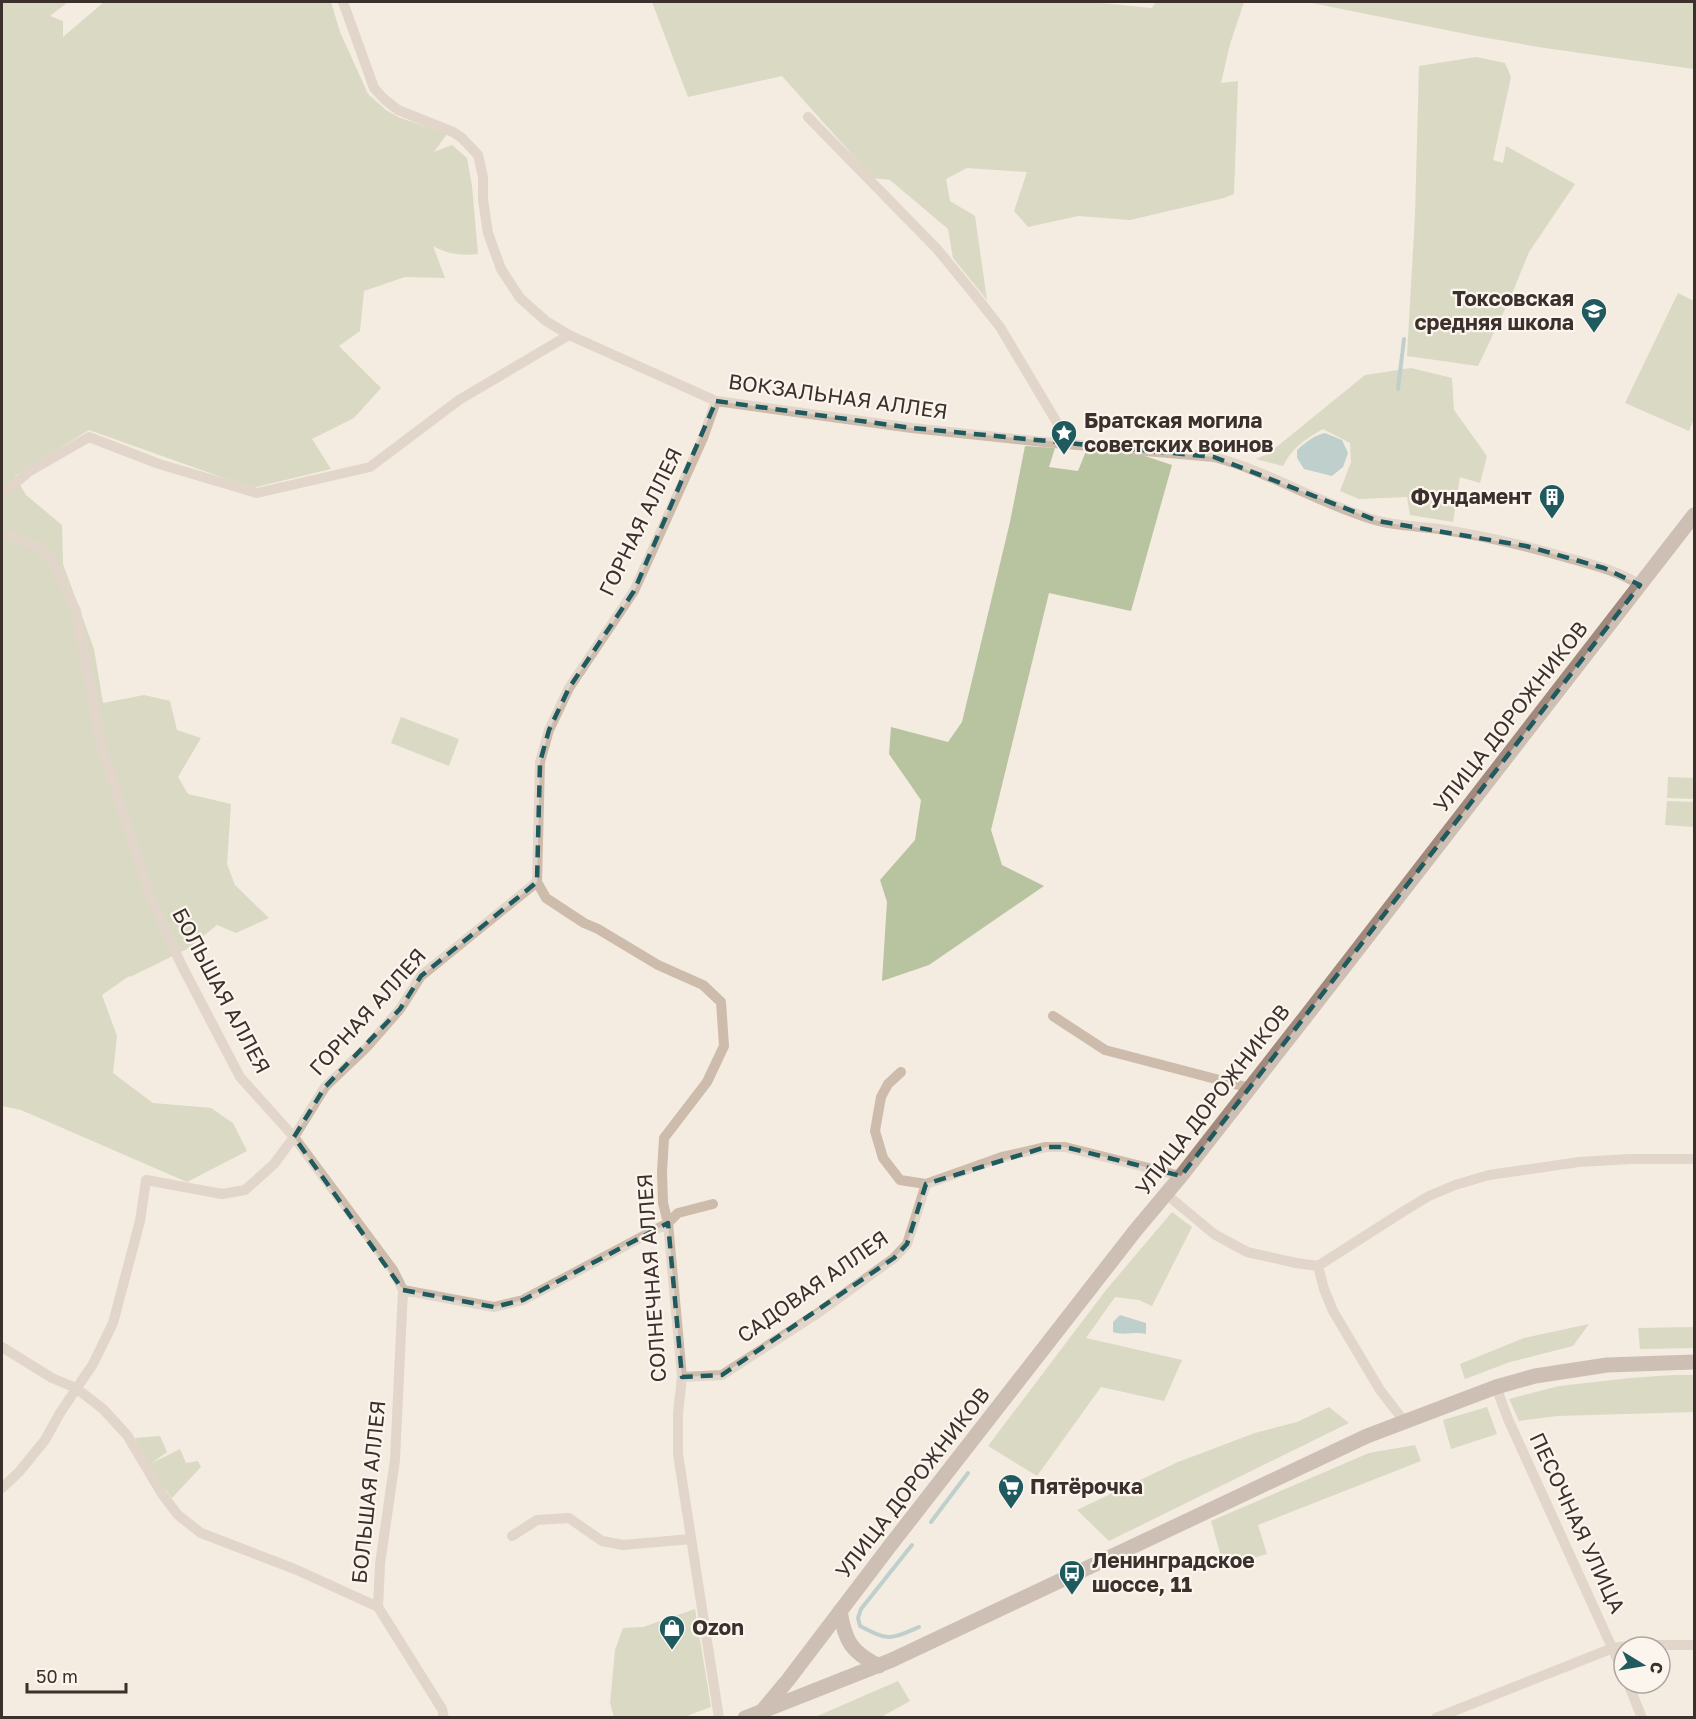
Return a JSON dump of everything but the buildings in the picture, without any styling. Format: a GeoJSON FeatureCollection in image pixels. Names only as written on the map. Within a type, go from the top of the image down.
{"type":"FeatureCollection","features":[{"type":"Feature","properties":{"kind":"main road","name":"УЛИЦА ДОРОЖНИКОВ"},"geometry":{"type":"LineString","coordinates":[[763,1710],[1695,515]]}},
{"type":"Feature","properties":{"kind":"main road"},"geometry":{"type":"LineString","coordinates":[[745,1718],[879,1666],[1233,1498],[1404,1421],[1496,1387],[1535,1376],[1606,1365],[1695,1362]]}},
{"type":"Feature","properties":{"kind":"main road"},"geometry":{"type":"LineString","coordinates":[[840,1611],[844,1632],[851,1646],[863,1658],[879,1666]]}},
{"type":"Feature","properties":{"kind":"street","name":"ВОКЗАЛЬНАЯ АЛЛЕЯ"},"geometry":{"type":"LineString","coordinates":[[343,2],[374,88],[398,110],[453,132],[478,155],[483,177],[483,200],[488,233],[501,269],[520,298],[546,321],[569,335],[716,401],[912,428],[1214,457],[1239,464],[1378,521],[1477,535],[1526,546],[1625,575],[1640,585]]}},
{"type":"Feature","properties":{"kind":"street"},"geometry":{"type":"LineString","coordinates":[[808,117],[937,249],[974,294],[1000,327],[1062,431],[1075,445]]}},
{"type":"Feature","properties":{"kind":"street"},"geometry":{"type":"LineString","coordinates":[[2,494],[30,471],[89,437],[159,464],[257,494],[370,467],[459,400],[569,335]]}},
{"type":"Feature","properties":{"kind":"street","name":"ГОРНАЯ АЛЛЕЯ"},"geometry":{"type":"LineString","coordinates":[[2,1488],[19,1472],[45,1440],[93,1364],[113,1323],[140,1221],[146,1180],[222,1194],[245,1190],[273,1164],[294,1137],[325,1087],[366,1048],[400,1009],[421,975],[537,882],[540,762],[549,730],[569,688],[634,591],[704,438],[716,401]]}},
{"type":"Feature","properties":{"kind":"street","name":"БОЛЬШАЯ АЛЛЕЯ"},"geometry":{"type":"LineString","coordinates":[[2,532],[38,547],[52,559],[76,611],[100,744],[150,896],[181,964],[240,1077],[294,1137],[393,1270],[403,1290],[395,1460],[380,1564],[378,1607]]}},
{"type":"Feature","properties":{"kind":"street","name":"СОЛНЕЧНАЯ АЛЛЕЯ"},"geometry":{"type":"LineString","coordinates":[[537,882],[546,898],[584,923],[658,965],[703,985],[721,1002],[724,1046],[707,1082],[664,1138],[662,1172],[663,1203],[668,1224],[682,1377],[678,1413],[678,1454],[719,1718]]}},
{"type":"Feature","properties":{"kind":"street"},"geometry":{"type":"LineString","coordinates":[[1053,1016],[1105,1050],[1250,1088]]}},
{"type":"Feature","properties":{"kind":"street"},"geometry":{"type":"LineString","coordinates":[[901,1072],[888,1084],[881,1097],[875,1131],[883,1158],[900,1180],[926,1184],[1002,1157],[1046,1147],[1065,1148],[1180,1176]]}},
{"type":"Feature","properties":{"kind":"street"},"geometry":{"type":"LineString","coordinates":[[1166,1194],[1214,1234],[1247,1252],[1318,1266],[1429,1197],[1455,1185],[1489,1175],[1579,1162],[1695,1159]]}},
{"type":"Feature","properties":{"kind":"street","name":"САДОВАЯ АЛЛЕЯ"},"geometry":{"type":"LineString","coordinates":[[682,1377],[722,1375],[818,1313],[894,1258],[907,1244],[926,1184]]}},
{"type":"Feature","properties":{"kind":"street"},"geometry":{"type":"LineString","coordinates":[[403,1290],[494,1307],[523,1300],[668,1224],[678,1214],[713,1204]]}},
{"type":"Feature","properties":{"kind":"street"},"geometry":{"type":"LineString","coordinates":[[1318,1266],[1333,1311],[1380,1390],[1404,1421]]}},
{"type":"Feature","properties":{"kind":"street"},"geometry":{"type":"LineString","coordinates":[[2,1347],[52,1378],[76,1388],[103,1409],[127,1435],[162,1494],[178,1515],[201,1533],[297,1570],[378,1607],[442,1709],[444,1718]]}},
{"type":"Feature","properties":{"kind":"street","name":"ПЕСОЧНАЯ УЛИЦА"},"geometry":{"type":"LineString","coordinates":[[1496,1387],[1508,1419],[1612,1646]]}},
{"type":"Feature","properties":{"kind":"street"},"geometry":{"type":"LineString","coordinates":[[512,1536],[537,1520],[568,1518],[602,1541],[623,1545],[691,1539]]}},
{"type":"Feature","properties":{"kind":"street"},"geometry":{"type":"LineString","coordinates":[[1672,1645],[1695,1645]]}},
{"type":"Feature","properties":{"kind":"street"},"geometry":{"type":"LineString","coordinates":[[1437,1718],[1612,1648]]}},
{"type":"Feature","properties":{"kind":"street"},"geometry":{"type":"LineString","coordinates":[[1633,1695],[1642,1718]]}},
{"type":"Feature","properties":{"kind":"highlighted area"},"geometry":{"type":"Polygon","coordinates":[[[716,401],[912,428],[1214,457],[1378,521],[1526,546],[1604,568],[1640,585],[1181,1176],[1065,1147],[1046,1147],[926,1184],[907,1244],[894,1258],[722,1375],[682,1377],[668,1223],[523,1300],[494,1307],[403,1290],[294,1137],[325,1087],[400,1009],[421,976],[537,882],[540,762],[549,730],[569,688],[634,591],[716,401]]]}},
{"type":"Feature","properties":{"kind":"green space"},"geometry":{"type":"Polygon","coordinates":[[[2,2],[68,2],[50,16],[63,21],[63,37],[104,2],[331,2],[340,32],[368,94],[398,117],[447,134],[434,152],[452,145],[467,158],[472,186],[478,254],[455,254],[433,246],[445,278],[405,277],[364,291],[360,331],[339,346],[381,388],[354,418],[312,439],[331,469],[252,488],[89,430],[15,476],[26,495],[62,525],[63,564],[94,649],[103,703],[144,695],[170,701],[177,730],[201,738],[178,777],[188,794],[231,804],[227,864],[235,885],[269,918],[236,933],[217,925],[187,949],[129,976],[102,995],[117,1036],[113,1073],[153,1103],[211,1108],[233,1123],[247,1151],[187,1182],[21,1110],[2,1106],[2,2]]]}},
{"type":"Feature","properties":{"kind":"green space"},"geometry":{"type":"Polygon","coordinates":[[[652,2],[1091,2],[1152,8],[1155,2],[1244,2],[1230,44],[1221,83],[1238,81],[1234,194],[1130,220],[1078,216],[1028,227],[1014,211],[1027,172],[967,168],[946,179],[950,201],[975,216],[987,300],[953,258],[948,229],[890,180],[873,178],[782,76],[688,97],[652,2]]]}},
{"type":"Feature","properties":{"kind":"green space"},"geometry":{"type":"Polygon","coordinates":[[[1307,2],[1694,2],[1694,69],[1538,47],[1307,2]]]}},
{"type":"Feature","properties":{"kind":"green space"},"geometry":{"type":"Polygon","coordinates":[[[1476,57],[1505,63],[1511,77],[1493,160],[1503,163],[1506,146],[1575,184],[1529,252],[1478,366],[1407,356],[1415,215],[1419,66],[1476,57]]]}},
{"type":"Feature","properties":{"kind":"green space"},"geometry":{"type":"Polygon","coordinates":[[[1678,293],[1694,301],[1694,419],[1689,431],[1625,403],[1678,293]]]}},
{"type":"Feature","properties":{"kind":"green space"},"geometry":{"type":"Polygon","coordinates":[[[1411,368],[1452,378],[1454,410],[1487,456],[1480,483],[1460,477],[1453,522],[1410,515],[1407,497],[1359,499],[1340,491],[1351,462],[1350,443],[1323,429],[1300,444],[1283,466],[1256,459],[1268,454],[1365,375],[1411,368]]]}},
{"type":"Feature","properties":{"kind":"green space"},"geometry":{"type":"Polygon","coordinates":[[[1025,446],[1055,448],[1049,467],[1078,471],[1086,451],[1139,454],[1172,465],[1131,611],[1049,593],[991,830],[1002,865],[1044,886],[929,965],[882,981],[887,902],[880,880],[915,840],[921,800],[889,754],[891,727],[948,742],[962,722],[1010,522],[1025,446]]]}},
{"type":"Feature","properties":{"kind":"green space"},"geometry":{"type":"Polygon","coordinates":[[[401,717],[459,739],[449,766],[391,743],[401,717]]]}},
{"type":"Feature","properties":{"kind":"green space"},"geometry":{"type":"Polygon","coordinates":[[[1668,777],[1694,778],[1694,799],[1667,798],[1668,777]]]}},
{"type":"Feature","properties":{"kind":"green space"},"geometry":{"type":"Polygon","coordinates":[[[1667,801],[1694,802],[1694,827],[1665,825],[1667,801]]]}},
{"type":"Feature","properties":{"kind":"green space"},"geometry":{"type":"Polygon","coordinates":[[[1172,1212],[1192,1227],[1152,1306],[1139,1300],[1115,1297],[1086,1338],[1182,1360],[1164,1401],[1101,1387],[1037,1476],[988,1446],[1106,1290],[1172,1212]]]}},
{"type":"Feature","properties":{"kind":"green space"},"geometry":{"type":"Polygon","coordinates":[[[1589,1324],[1573,1346],[1510,1362],[1465,1379],[1460,1364],[1524,1338],[1589,1324]]]}},
{"type":"Feature","properties":{"kind":"green space"},"geometry":{"type":"Polygon","coordinates":[[[1694,1327],[1694,1348],[1640,1349],[1638,1328],[1694,1327]]]}},
{"type":"Feature","properties":{"kind":"green space"},"geometry":{"type":"Polygon","coordinates":[[[1694,1375],[1694,1412],[1557,1416],[1519,1421],[1509,1399],[1559,1386],[1694,1375]]]}},
{"type":"Feature","properties":{"kind":"green space"},"geometry":{"type":"Polygon","coordinates":[[[1329,1407],[1349,1423],[1109,1541],[1077,1510],[1178,1462],[1255,1433],[1297,1422],[1329,1407]]]}},
{"type":"Feature","properties":{"kind":"green space"},"geometry":{"type":"Polygon","coordinates":[[[1487,1407],[1497,1434],[1451,1449],[1443,1420],[1487,1407]]]}},
{"type":"Feature","properties":{"kind":"green space"},"geometry":{"type":"Polygon","coordinates":[[[160,1436],[167,1452],[152,1463],[180,1449],[186,1463],[198,1461],[201,1467],[172,1498],[147,1466],[135,1438],[160,1436]]]}},
{"type":"Feature","properties":{"kind":"green space"},"geometry":{"type":"Polygon","coordinates":[[[1415,1445],[1421,1461],[1258,1525],[1267,1554],[1224,1567],[1211,1521],[1369,1453],[1415,1445]]]}},
{"type":"Feature","properties":{"kind":"green space"},"geometry":{"type":"Polygon","coordinates":[[[695,1609],[711,1707],[684,1717],[614,1717],[610,1703],[615,1650],[623,1628],[643,1627],[695,1609]]]}},
{"type":"Feature","properties":{"kind":"green space"},"geometry":{"type":"Polygon","coordinates":[[[898,1681],[910,1701],[881,1717],[815,1717],[898,1681]]]}},
{"type":"Feature","properties":{"kind":"water"},"geometry":{"type":"Polygon","coordinates":[[[1325,433],[1342,440],[1348,453],[1343,467],[1332,476],[1304,469],[1297,458],[1297,450],[1310,440],[1325,433]]]}},
{"type":"Feature","properties":{"kind":"water"},"geometry":{"type":"Polygon","coordinates":[[[1120,1315],[1146,1323],[1146,1334],[1113,1332],[1113,1322],[1120,1315]]]}},
{"type":"Feature","properties":{"kind":"waterway"},"geometry":{"type":"LineString","coordinates":[[1398,389],[1404,339]]}},
{"type":"Feature","properties":{"kind":"waterway"},"geometry":{"type":"LineString","coordinates":[[931,1522],[968,1473]]}},
{"type":"Feature","properties":{"kind":"waterway"},"geometry":{"type":"LineString","coordinates":[[912,1545],[861,1609],[858,1618],[860,1626],[889,1637],[919,1627]]}},
{"type":"Feature","properties":{"kind":"place","name":"Токсовская средняя школа"},"geometry":{"type":"Point","coordinates":[1594,334]}},
{"type":"Feature","properties":{"kind":"place","name":"Братская могила советских воинов"},"geometry":{"type":"Point","coordinates":[1064,456]}},
{"type":"Feature","properties":{"kind":"place","name":"Фундамент"},"geometry":{"type":"Point","coordinates":[1552,520]}},
{"type":"Feature","properties":{"kind":"place","name":"Пятёрочка"},"geometry":{"type":"Point","coordinates":[1011,1510]}},
{"type":"Feature","properties":{"kind":"place","name":"Ленинградское шоссе, 11"},"geometry":{"type":"Point","coordinates":[1072,1596]}},
{"type":"Feature","properties":{"kind":"place","name":"Ozon"},"geometry":{"type":"Point","coordinates":[672,1651]}}]}
